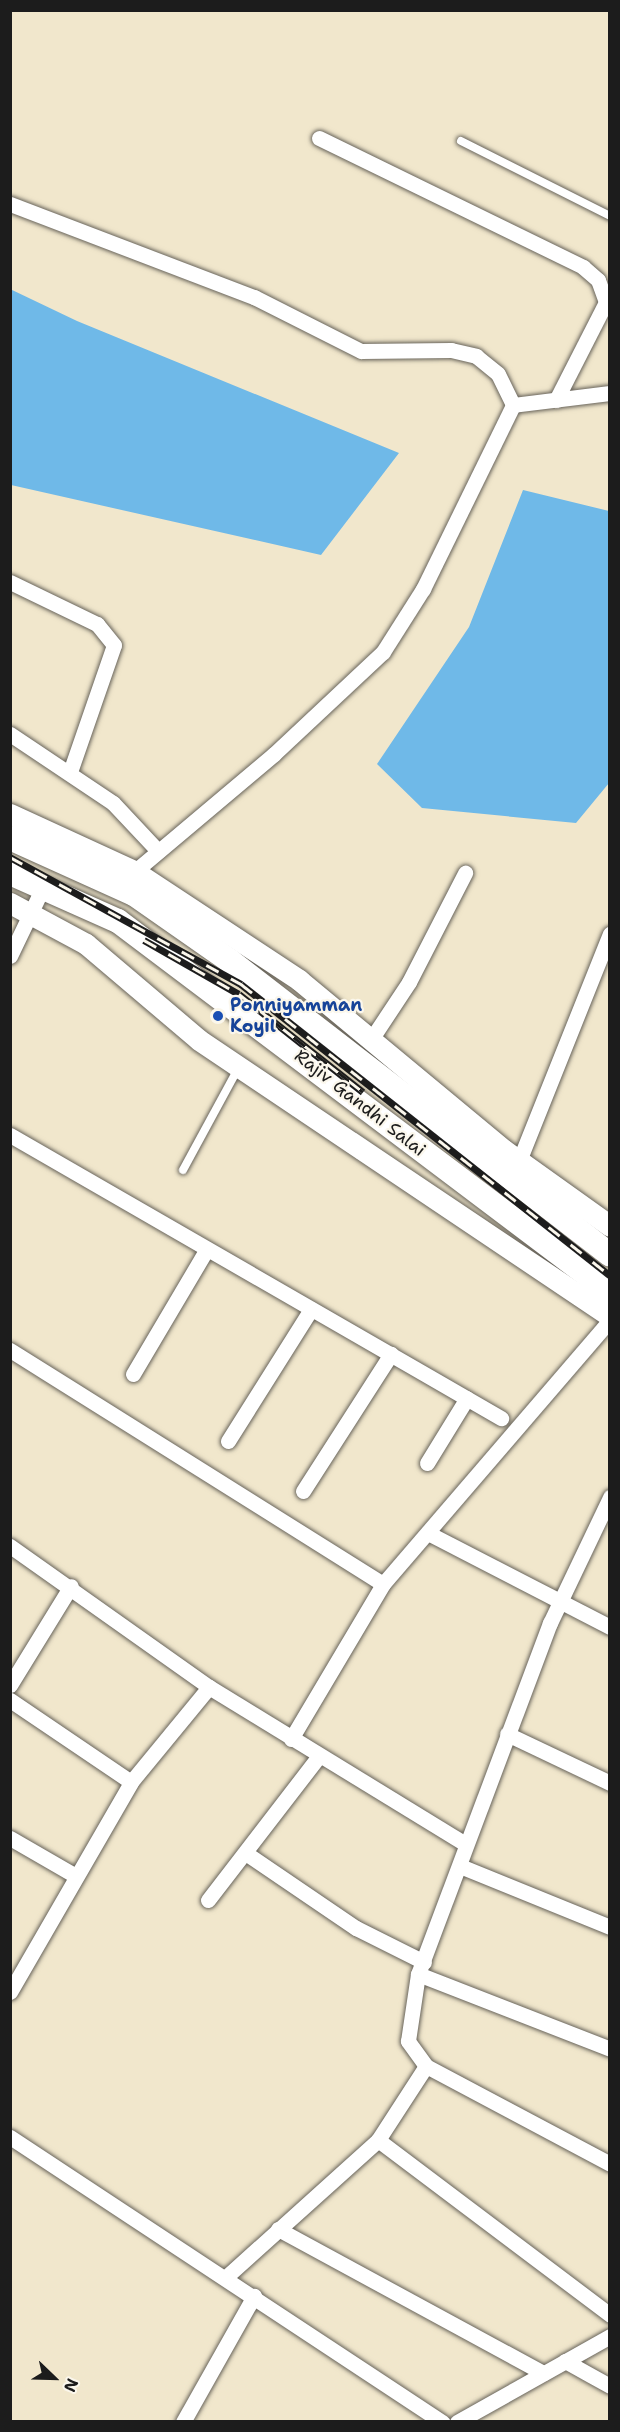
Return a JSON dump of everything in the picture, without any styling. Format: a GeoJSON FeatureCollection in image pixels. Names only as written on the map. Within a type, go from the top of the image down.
{"type":"FeatureCollection","features":[{"type":"Feature","properties":{"kind":"main road","name":"Rajiv Gandhi Salai"},"geometry":{"type":"LineString","coordinates":[[10,838],[126,879],[609,1255]]}},
{"type":"Feature","properties":{"kind":"main road","name":"Rajiv Gandhi Salai"},"geometry":{"type":"LineString","coordinates":[[10,873],[118,921],[212,987],[609,1292]]}},
{"type":"Feature","properties":{"kind":"street"},"geometry":{"type":"LineString","coordinates":[[319,138],[583,267],[598,280],[608,299],[556,400]]}},
{"type":"Feature","properties":{"kind":"street"},"geometry":{"type":"LineString","coordinates":[[10,204],[254,297],[361,351],[451,350],[476,357],[498,374],[513,405]]}},
{"type":"Feature","properties":{"kind":"street"},"geometry":{"type":"LineString","coordinates":[[513,405],[609,393]]}},
{"type":"Feature","properties":{"kind":"street"},"geometry":{"type":"LineString","coordinates":[[126,879],[383,652],[423,589],[513,405]]}},
{"type":"Feature","properties":{"kind":"street"},"geometry":{"type":"LineString","coordinates":[[10,582],[97,624],[114,645],[70,772]]}},
{"type":"Feature","properties":{"kind":"street"},"geometry":{"type":"LineString","coordinates":[[10,734],[70,772],[113,803],[158,851]]}},
{"type":"Feature","properties":{"kind":"street"},"geometry":{"type":"LineString","coordinates":[[10,814],[299,980],[519,1161],[609,1226]]}},
{"type":"Feature","properties":{"kind":"street"},"geometry":{"type":"LineString","coordinates":[[372,1038],[409,982],[465,873]]}},
{"type":"Feature","properties":{"kind":"street"},"geometry":{"type":"LineString","coordinates":[[10,956],[43,887]]}},
{"type":"Feature","properties":{"kind":"street"},"geometry":{"type":"LineString","coordinates":[[10,903],[31,912],[86,944],[199,1040],[609,1318],[383,1584],[291,1739]]}},
{"type":"Feature","properties":{"kind":"street"},"geometry":{"type":"LineString","coordinates":[[519,1161],[609,933]]}},
{"type":"Feature","properties":{"kind":"street"},"geometry":{"type":"LineString","coordinates":[[10,1135],[501,1418]]}},
{"type":"Feature","properties":{"kind":"street"},"geometry":{"type":"LineString","coordinates":[[133,1374],[207,1249]]}},
{"type":"Feature","properties":{"kind":"street"},"geometry":{"type":"LineString","coordinates":[[228,1441],[311,1309]]}},
{"type":"Feature","properties":{"kind":"street"},"geometry":{"type":"LineString","coordinates":[[10,1350],[383,1584]]}},
{"type":"Feature","properties":{"kind":"street"},"geometry":{"type":"LineString","coordinates":[[303,1491],[391,1354]]}},
{"type":"Feature","properties":{"kind":"street"},"geometry":{"type":"LineString","coordinates":[[427,1463],[467,1398]]}},
{"type":"Feature","properties":{"kind":"street"},"geometry":{"type":"LineString","coordinates":[[609,1497],[560,1602],[464,1843],[460,1866],[421,1968],[408,2041],[426,2066],[609,2164]]}},
{"type":"Feature","properties":{"kind":"street"},"geometry":{"type":"LineString","coordinates":[[428,1533],[609,1627]]}},
{"type":"Feature","properties":{"kind":"street"},"geometry":{"type":"LineString","coordinates":[[10,1546],[71,1586],[209,1687],[464,1843]]}},
{"type":"Feature","properties":{"kind":"street"},"geometry":{"type":"LineString","coordinates":[[10,1684],[71,1586]]}},
{"type":"Feature","properties":{"kind":"street"},"geometry":{"type":"LineString","coordinates":[[10,1992],[74,1875],[131,1782],[209,1687]]}},
{"type":"Feature","properties":{"kind":"street"},"geometry":{"type":"LineString","coordinates":[[10,1700],[131,1782]]}},
{"type":"Feature","properties":{"kind":"street"},"geometry":{"type":"LineString","coordinates":[[507,1734],[609,1783]]}},
{"type":"Feature","properties":{"kind":"street"},"geometry":{"type":"LineString","coordinates":[[208,1900],[247,1854],[319,1756]]}},
{"type":"Feature","properties":{"kind":"street"},"geometry":{"type":"LineString","coordinates":[[10,1838],[74,1875]]}},
{"type":"Feature","properties":{"kind":"street"},"geometry":{"type":"LineString","coordinates":[[247,1854],[326,1910],[421,1968],[609,2049]]}},
{"type":"Feature","properties":{"kind":"street"},"geometry":{"type":"LineString","coordinates":[[460,1866],[609,1927]]}},
{"type":"Feature","properties":{"kind":"street"},"geometry":{"type":"LineString","coordinates":[[226,2277],[378,2140],[426,2066]]}},
{"type":"Feature","properties":{"kind":"street"},"geometry":{"type":"LineString","coordinates":[[10,2137],[442,2421]]}},
{"type":"Feature","properties":{"kind":"street"},"geometry":{"type":"LineString","coordinates":[[378,2140],[609,2315]]}},
{"type":"Feature","properties":{"kind":"street"},"geometry":{"type":"LineString","coordinates":[[278,2229],[543,2373]]}},
{"type":"Feature","properties":{"kind":"street"},"geometry":{"type":"LineString","coordinates":[[183,2421],[254,2296]]}},
{"type":"Feature","properties":{"kind":"street"},"geometry":{"type":"LineString","coordinates":[[457,2421],[609,2336]]}},
{"type":"Feature","properties":{"kind":"street"},"geometry":{"type":"LineString","coordinates":[[565,2361],[609,2386]]}},
{"type":"Feature","properties":{"kind":"lane"},"geometry":{"type":"LineString","coordinates":[[461,141],[609,216]]}},
{"type":"Feature","properties":{"kind":"lane"},"geometry":{"type":"LineString","coordinates":[[183,1170],[240,1066]]}},
{"type":"Feature","properties":{"kind":"water"},"geometry":{"type":"Polygon","coordinates":[[[10,289],[77,321],[399,453],[321,555],[11,485],[10,289]]]}},
{"type":"Feature","properties":{"kind":"water"},"geometry":{"type":"Polygon","coordinates":[[[523,490],[609,511],[609,783],[576,823],[422,808],[377,764],[469,627],[523,490]]]}},
{"type":"Feature","properties":{"kind":"railway"},"geometry":{"type":"LineString","coordinates":[[10,857],[241,984],[610,1275]]}},
{"type":"Feature","properties":{"kind":"railway"},"geometry":{"type":"LineString","coordinates":[[144,940],[239,994],[363,1092]]}},
{"type":"Feature","properties":{"kind":"place","name":"Ponniyamman Koyil"},"geometry":{"type":"Point","coordinates":[218,1016]}}]}
